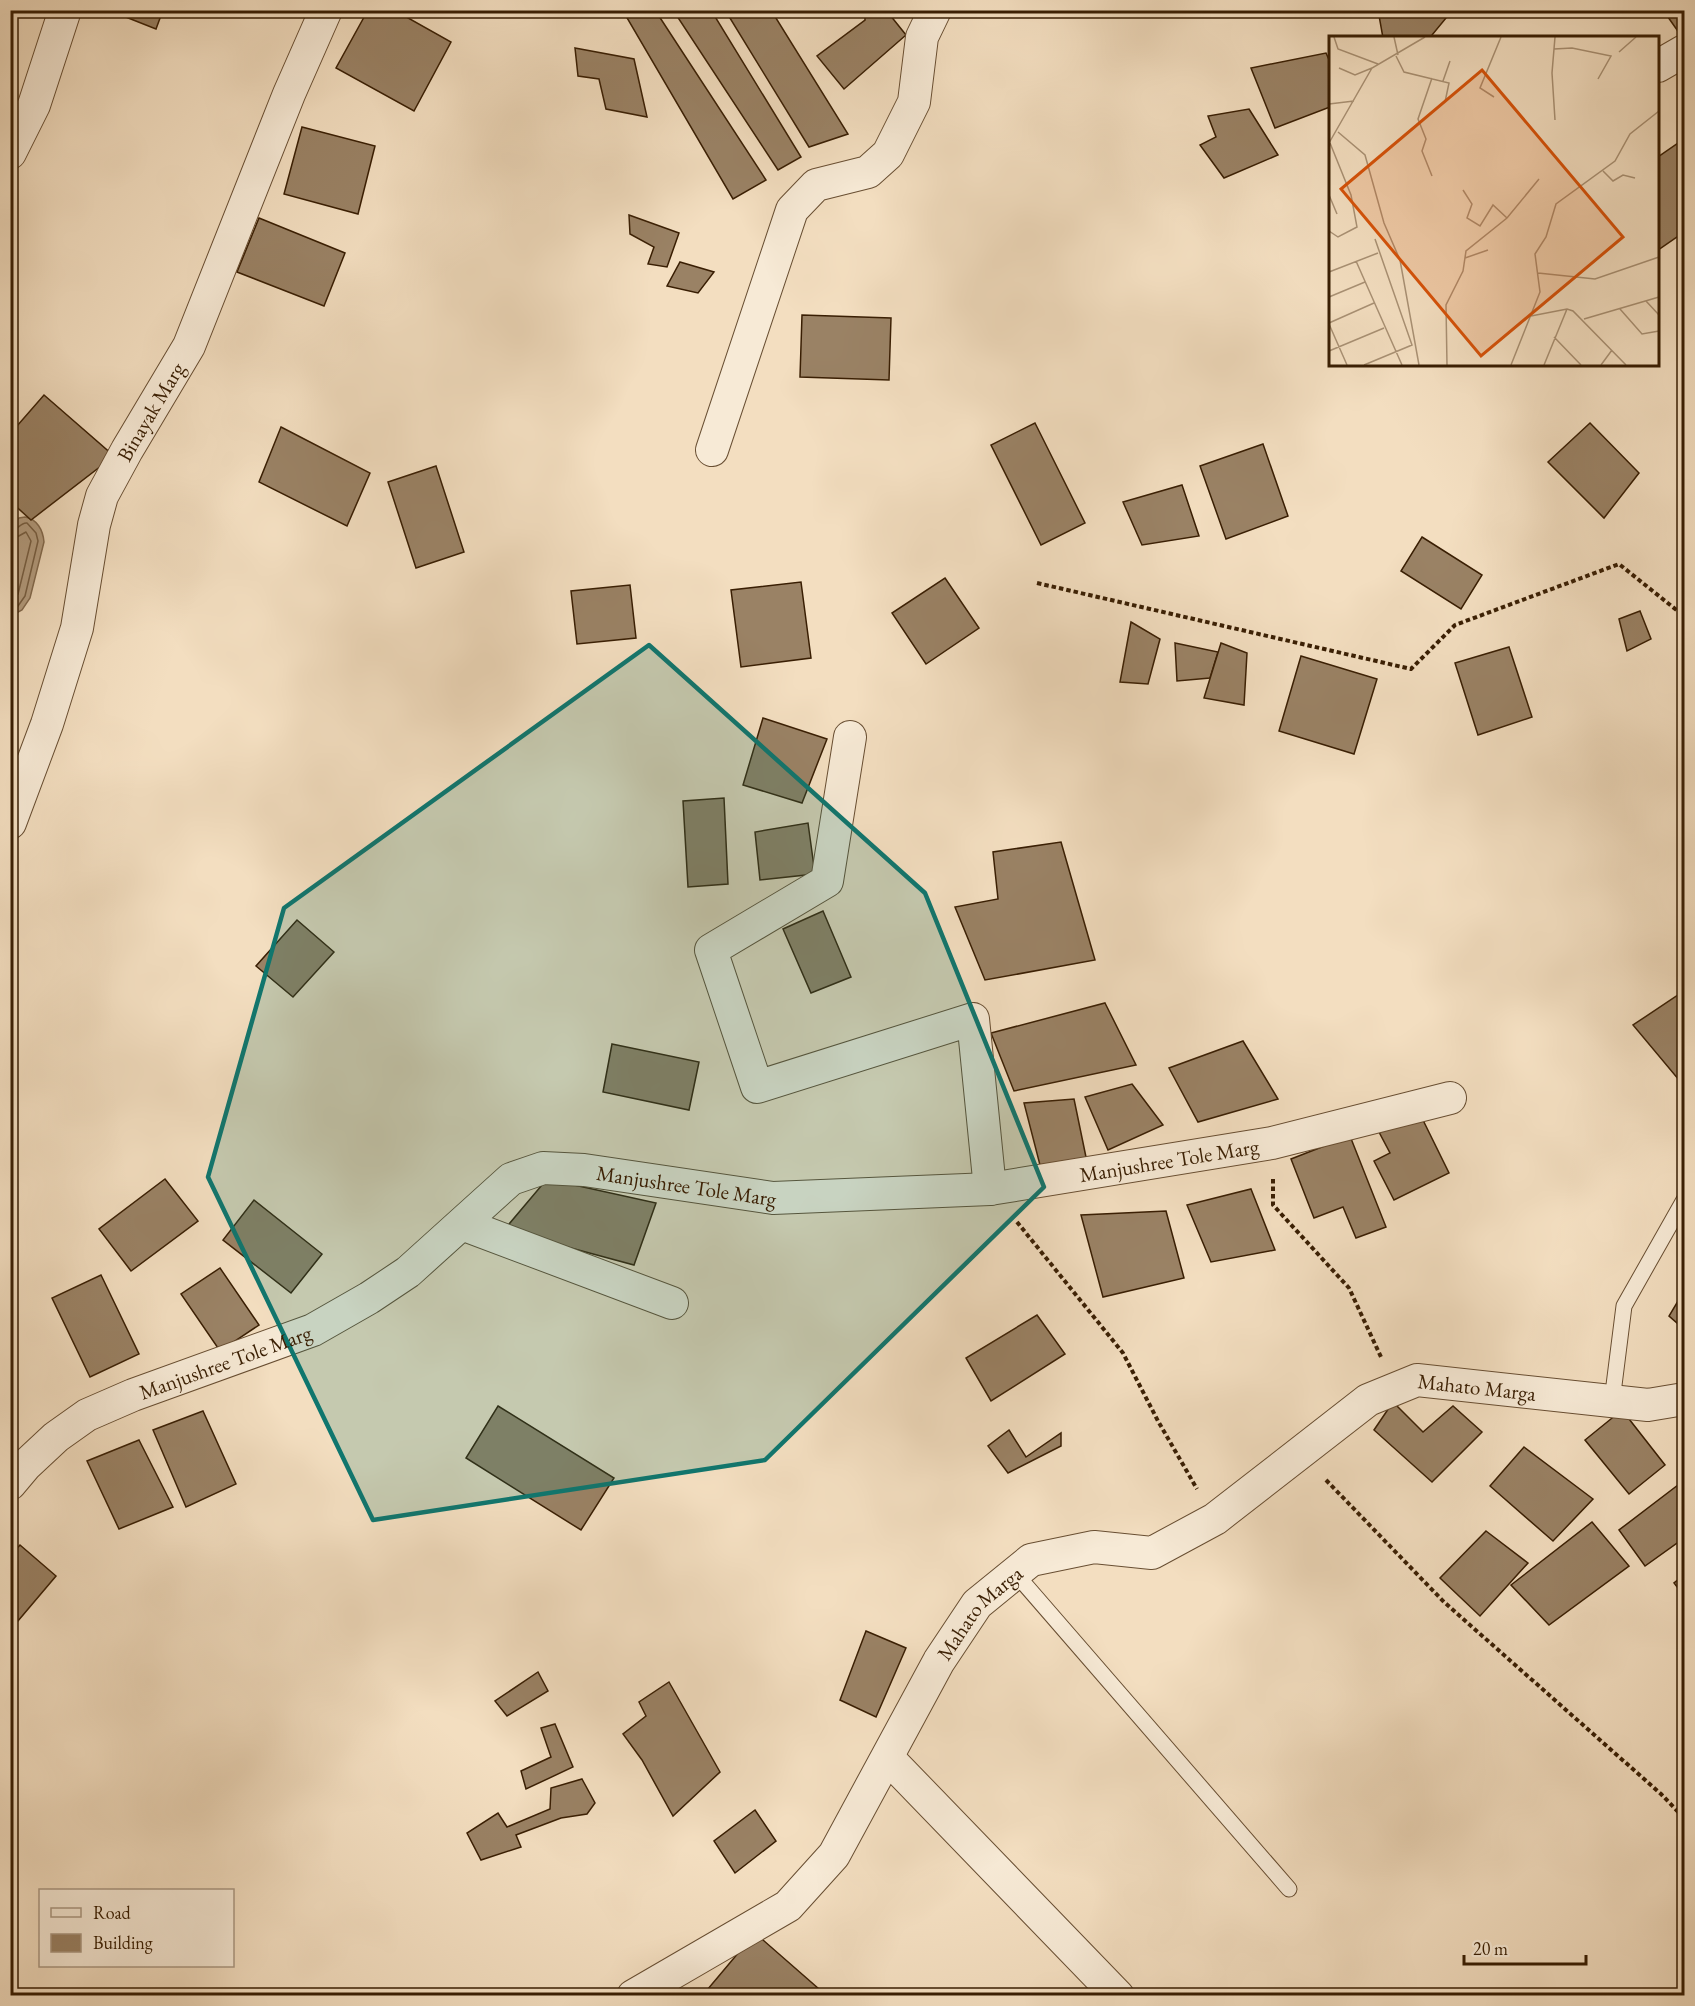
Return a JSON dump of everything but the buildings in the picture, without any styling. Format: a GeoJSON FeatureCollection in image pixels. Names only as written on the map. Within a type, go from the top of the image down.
{"type":"FeatureCollection","features":[{"type":"Feature","properties":{"kind":"street"},"geometry":{"type":"LineString","coordinates":[[10,153],[34,105],[65,10]]}},
{"type":"Feature","properties":{"kind":"street","name":"Binayak Marg"},"geometry":{"type":"LineString","coordinates":[[10,823],[47,724],[77,628],[94,525],[102,496],[189,346],[289,94],[326,10]]}},
{"type":"Feature","properties":{"kind":"street"},"geometry":{"type":"LineString","coordinates":[[712,450],[792,210],[816,185],[868,172],[888,154],[914,102],[922,37],[935,10]]}},
{"type":"Feature","properties":{"kind":"street"},"geometry":{"type":"LineString","coordinates":[[1659,65],[1684,51]]}},
{"type":"Feature","properties":{"kind":"street"},"geometry":{"type":"LineString","coordinates":[[850,737],[827,881],[711,950],[757,1087],[972,1019],[990,1189]]}},
{"type":"Feature","properties":{"kind":"street","name":"Manjushree Tole Marg"},"geometry":{"type":"LineString","coordinates":[[10,1484],[26,1465],[56,1437],[87,1415],[133,1395],[313,1330],[369,1298],[408,1272],[511,1179],[543,1168],[584,1170],[773,1198],[990,1189],[1272,1143],[1450,1098]]}},
{"type":"Feature","properties":{"kind":"street"},"geometry":{"type":"LineString","coordinates":[[462,1224],[672,1302]]}},
{"type":"Feature","properties":{"kind":"street","name":"Mahato Marga"},"geometry":{"type":"LineString","coordinates":[[633,1995],[788,1906],[834,1855],[939,1661],[977,1604],[1031,1560],[1094,1547],[1152,1553],[1215,1519],[1368,1400],[1417,1380],[1648,1405],[1684,1399]]}},
{"type":"Feature","properties":{"kind":"street"},"geometry":{"type":"LineString","coordinates":[[888,1758],[1118,1995]]}},
{"type":"Feature","properties":{"kind":"lane"},"geometry":{"type":"LineString","coordinates":[[1612,1401],[1624,1306],[1684,1200]]}},
{"type":"Feature","properties":{"kind":"lane"},"geometry":{"type":"LineString","coordinates":[[1015,1573],[1289,1889]]}},
{"type":"Feature","properties":{"kind":"path"},"geometry":{"type":"LineString","coordinates":[[1036,583],[1411,669],[1455,625],[1619,564],[1684,616]]}},
{"type":"Feature","properties":{"kind":"path"},"geometry":{"type":"LineString","coordinates":[[1272,1143],[1273,1205],[1349,1288],[1380,1356],[1417,1380]]}},
{"type":"Feature","properties":{"kind":"path"},"geometry":{"type":"LineString","coordinates":[[990,1189],[1123,1353],[1158,1422],[1215,1519]]}},
{"type":"Feature","properties":{"kind":"path"},"geometry":{"type":"LineString","coordinates":[[1300,1454],[1444,1602],[1661,1794],[1684,1818]]}},
{"type":"Feature","properties":{"kind":"highlighted area"},"geometry":{"type":"Polygon","coordinates":[[[649,645],[925,893],[1044,1187],[765,1460],[373,1520],[208,1177],[284,908],[649,645]]]}},
{"type":"Feature","properties":{"kind":"water"},"geometry":{"type":"Polygon","coordinates":[[[25,517],[33,520],[39,526],[44,542],[30,598],[22,610],[11,616],[10,527],[19,518],[25,517]]]}}]}
